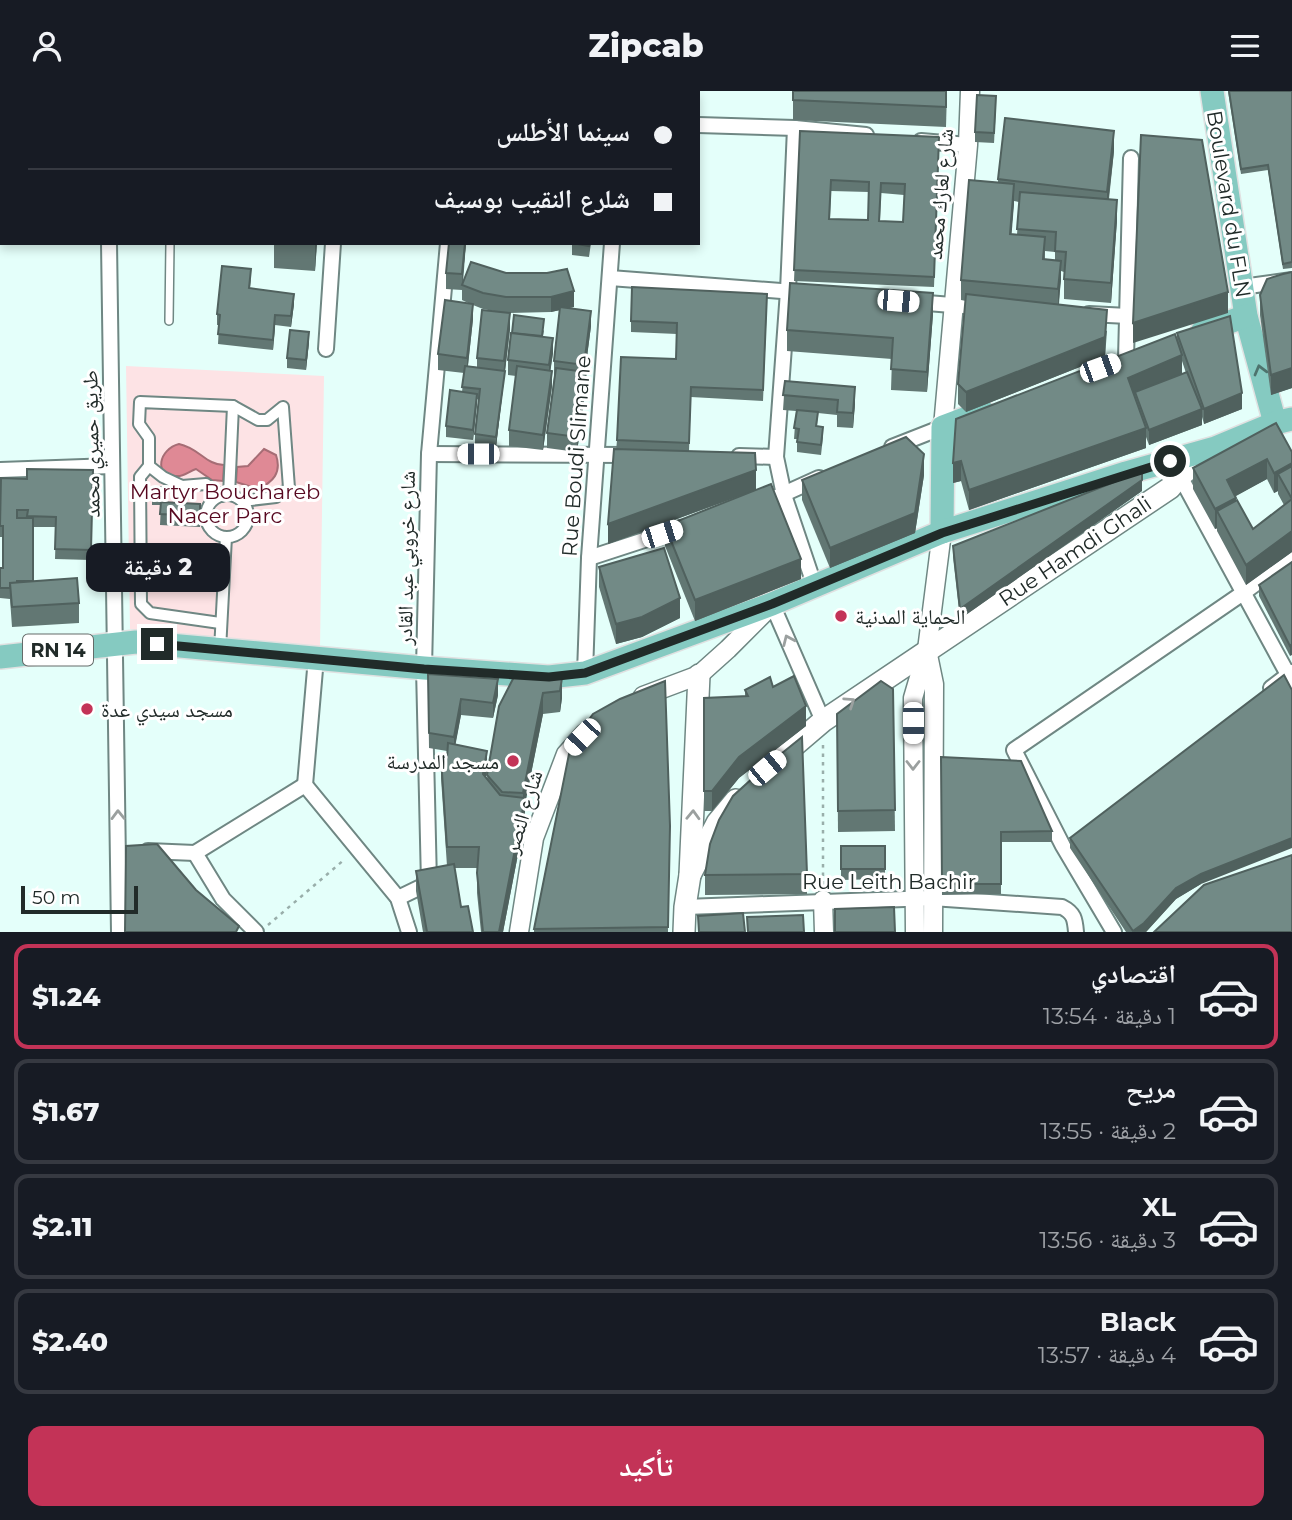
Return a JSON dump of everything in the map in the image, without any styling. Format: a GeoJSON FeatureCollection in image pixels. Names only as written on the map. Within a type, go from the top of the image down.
{"type":"FeatureCollection","features":[{"type":"Feature","properties":{"kind":"main road","name":"Boulevard du FLN"},"geometry":{"type":"LineString","coordinates":[[1212,91],[1246,316],[1283,421]]}},
{"type":"Feature","properties":{"kind":"main road"},"geometry":{"type":"LineString","coordinates":[[1186,338],[1246,316]]}},
{"type":"Feature","properties":{"kind":"main road"},"geometry":{"type":"LineString","coordinates":[[1100,368],[1150,350]]}},
{"type":"Feature","properties":{"kind":"main road"},"geometry":{"type":"LineString","coordinates":[[942,533],[943,427],[1009,403]]}},
{"type":"Feature","properties":{"kind":"main road","name":"RN 14"},"geometry":{"type":"LineString","coordinates":[[0,657],[136,642],[424,669],[549,677],[585,673],[772,604],[942,533],[1126,473],[1215,448],[1283,421]]}},
{"type":"Feature","properties":{"kind":"main road","name":"Rue Hamdi Ghali"},"geometry":{"type":"LineString","coordinates":[[770,766],[823,721],[1170,488],[1180,476],[1215,448]]}},
{"type":"Feature","properties":{"kind":"main road"},"geometry":{"type":"LineString","coordinates":[[684,932],[690,875],[699,675]]}},
{"type":"Feature","properties":{"kind":"main road"},"geometry":{"type":"LineString","coordinates":[[690,875],[717,823],[749,783]]}},
{"type":"Feature","properties":{"kind":"street","name":"شارع لعارك محمد"},"geometry":{"type":"LineString","coordinates":[[943,427],[968,145],[970,91]]}},
{"type":"Feature","properties":{"kind":"street"},"geometry":{"type":"LineString","coordinates":[[700,125],[795,128],[875,136]]}},
{"type":"Feature","properties":{"kind":"street"},"geometry":{"type":"LineString","coordinates":[[795,128],[788,291],[776,457],[784,495],[815,587]]}},
{"type":"Feature","properties":{"kind":"street"},"geometry":{"type":"LineString","coordinates":[[902,139],[968,145]]}},
{"type":"Feature","properties":{"kind":"street"},"geometry":{"type":"LineString","coordinates":[[1126,359],[1131,157]]}},
{"type":"Feature","properties":{"kind":"street","name":"طريق حميري محمد"},"geometry":{"type":"LineString","coordinates":[[108,245],[119,932]]}},
{"type":"Feature","properties":{"kind":"street"},"geometry":{"type":"LineString","coordinates":[[326,349],[332,245]]}},
{"type":"Feature","properties":{"kind":"street","name":"شارع خروبي عبد القادر"},"geometry":{"type":"LineString","coordinates":[[398,898],[429,883],[424,669],[429,454],[448,245]]}},
{"type":"Feature","properties":{"kind":"street","name":"Rue Boudi Slimane"},"geometry":{"type":"LineString","coordinates":[[585,673],[589,558],[612,245]]}},
{"type":"Feature","properties":{"kind":"street"},"geometry":{"type":"LineString","coordinates":[[610,278],[815,293]]}},
{"type":"Feature","properties":{"kind":"street"},"geometry":{"type":"LineString","coordinates":[[1242,287],[1292,280]]}},
{"type":"Feature","properties":{"kind":"street"},"geometry":{"type":"LineString","coordinates":[[898,301],[980,307]]}},
{"type":"Feature","properties":{"kind":"street"},"geometry":{"type":"LineString","coordinates":[[1074,313],[1128,316]]}},
{"type":"Feature","properties":{"kind":"street"},"geometry":{"type":"LineString","coordinates":[[149,466],[163,477],[182,486],[206,484],[242,501],[276,497],[289,488],[283,407],[267,420],[258,420],[233,406],[140,402],[139,424],[149,438],[149,466],[140,477],[141,604],[150,613],[220,623]]}},
{"type":"Feature","properties":{"kind":"street"},"geometry":{"type":"LineString","coordinates":[[233,406],[227,493],[210,505],[206,519],[213,531],[226,537],[240,533],[248,521],[242,501]]}},
{"type":"Feature","properties":{"kind":"street"},"geometry":{"type":"LineString","coordinates":[[879,452],[943,427]]}},
{"type":"Feature","properties":{"kind":"street"},"geometry":{"type":"LineString","coordinates":[[429,454],[639,455]]}},
{"type":"Feature","properties":{"kind":"street"},"geometry":{"type":"LineString","coordinates":[[721,456],[776,457]]}},
{"type":"Feature","properties":{"kind":"street"},"geometry":{"type":"LineString","coordinates":[[0,470],[112,466]]}},
{"type":"Feature","properties":{"kind":"street"},"geometry":{"type":"LineString","coordinates":[[758,503],[784,495],[830,473]]}},
{"type":"Feature","properties":{"kind":"street"},"geometry":{"type":"LineString","coordinates":[[1180,476],[1291,676],[1257,699]]}},
{"type":"Feature","properties":{"kind":"street"},"geometry":{"type":"LineString","coordinates":[[248,514],[255,501]]}},
{"type":"Feature","properties":{"kind":"street"},"geometry":{"type":"LineString","coordinates":[[589,558],[693,524]]}},
{"type":"Feature","properties":{"kind":"street"},"geometry":{"type":"LineString","coordinates":[[933,932],[923,899],[913,698],[927,650],[942,533]]}},
{"type":"Feature","properties":{"kind":"street"},"geometry":{"type":"LineString","coordinates":[[220,650],[226,537]]}},
{"type":"Feature","properties":{"kind":"street"},"geometry":{"type":"LineString","coordinates":[[1114,932],[1068,842],[1014,750],[1292,557]]}},
{"type":"Feature","properties":{"kind":"street"},"geometry":{"type":"LineString","coordinates":[[628,703],[699,675],[772,604],[823,721]]}},
{"type":"Feature","properties":{"kind":"street"},"geometry":{"type":"LineString","coordinates":[[316,659],[305,785],[398,898],[409,932]]}},
{"type":"Feature","properties":{"kind":"street","name":"شارع النصر"},"geometry":{"type":"LineString","coordinates":[[519,932],[534,838],[566,754],[598,720]]}},
{"type":"Feature","properties":{"kind":"street"},"geometry":{"type":"LineString","coordinates":[[118,850],[195,853],[305,785]]}},
{"type":"Feature","properties":{"kind":"street"},"geometry":{"type":"LineString","coordinates":[[195,853],[223,899],[258,932]]}},
{"type":"Feature","properties":{"kind":"street"},"geometry":{"type":"LineString","coordinates":[[915,932],[923,899]]}},
{"type":"Feature","properties":{"kind":"street","name":"Rue Leith Bachir"},"geometry":{"type":"LineString","coordinates":[[685,907],[823,900],[923,899],[1062,907],[1071,911],[1076,932]]}},
{"type":"Feature","properties":{"kind":"street"},"geometry":{"type":"LineString","coordinates":[[823,900],[824,932]]}},
{"type":"Feature","properties":{"kind":"lane"},"geometry":{"type":"LineString","coordinates":[[169,321],[170,245]]}},
{"type":"Feature","properties":{"kind":"path"},"geometry":{"type":"LineString","coordinates":[[823,721],[823,900]]}},
{"type":"Feature","properties":{"kind":"path"},"geometry":{"type":"LineString","coordinates":[[258,932],[348,857]]}},
{"type":"Feature","properties":{"kind":"green space","name":"Martyr Bouchareb Nacer Parc"},"geometry":{"type":"Polygon","coordinates":[[[126,366],[324,376],[320,648],[130,629],[126,366]]]}},
{"type":"Feature","properties":{"kind":"shaded area"},"geometry":{"type":"Polygon","coordinates":[[[179,444],[212,462],[224,465],[223,481],[212,480],[196,469],[179,476],[164,472],[161,462],[163,456],[179,444]]]}},
{"type":"Feature","properties":{"kind":"shaded area"},"geometry":{"type":"Polygon","coordinates":[[[264,449],[276,455],[278,461],[277,472],[272,480],[258,489],[236,482],[237,467],[248,466],[264,449]]]}},
{"type":"Feature","properties":{"kind":"building"},"geometry":{"type":"Polygon","coordinates":[[[793,91],[946,91],[946,107],[793,100],[793,91]]]}},
{"type":"Feature","properties":{"kind":"building"},"geometry":{"type":"Polygon","coordinates":[[[1229,91],[1292,91],[1292,262],[1283,264],[1268,165],[1241,169],[1229,91]]]}},
{"type":"Feature","properties":{"kind":"building"},"geometry":{"type":"Polygon","coordinates":[[[977,95],[996,96],[994,133],[975,132],[977,95]]]}},
{"type":"Feature","properties":{"kind":"building"},"geometry":{"type":"Polygon","coordinates":[[[1005,118],[1114,131],[1107,192],[998,179],[1005,118]]]}},
{"type":"Feature","properties":{"kind":"building"},"geometry":{"type":"Polygon","coordinates":[[[800,131],[939,137],[934,277],[794,270],[800,131]],[[831,180],[829,219],[868,220],[869,182],[831,180]],[[881,183],[879,221],[903,222],[905,184],[881,183]]]}},
{"type":"Feature","properties":{"kind":"building"},"geometry":{"type":"Polygon","coordinates":[[[1141,135],[1202,140],[1228,292],[1133,323],[1141,135]]]}},
{"type":"Feature","properties":{"kind":"building"},"geometry":{"type":"Polygon","coordinates":[[[969,180],[1014,184],[1010,234],[1045,237],[1043,259],[1061,261],[1058,289],[961,280],[969,180]]]}},
{"type":"Feature","properties":{"kind":"building"},"geometry":{"type":"Polygon","coordinates":[[[1020,192],[1117,200],[1111,283],[1064,279],[1066,252],[1055,251],[1056,232],[1017,229],[1020,192]]]}},
{"type":"Feature","properties":{"kind":"building"},"geometry":{"type":"Polygon","coordinates":[[[449,245],[465,245],[462,274],[446,273],[449,245]]]}},
{"type":"Feature","properties":{"kind":"building"},"geometry":{"type":"Polygon","coordinates":[[[471,262],[506,273],[547,273],[567,269],[574,291],[551,297],[506,297],[483,293],[462,285],[471,262]]]}},
{"type":"Feature","properties":{"kind":"building"},"geometry":{"type":"Polygon","coordinates":[[[222,266],[251,269],[249,288],[294,294],[291,316],[275,315],[273,340],[218,334],[220,315],[217,314],[222,266]]]}},
{"type":"Feature","properties":{"kind":"building"},"geometry":{"type":"Polygon","coordinates":[[[1292,272],[1292,368],[1271,375],[1260,295],[1267,279],[1292,272]]]}},
{"type":"Feature","properties":{"kind":"building"},"geometry":{"type":"Polygon","coordinates":[[[790,283],[933,293],[927,372],[891,369],[893,338],[787,330],[790,283]]]}},
{"type":"Feature","properties":{"kind":"building"},"geometry":{"type":"Polygon","coordinates":[[[632,287],[767,294],[763,390],[691,387],[689,443],[617,440],[621,357],[676,359],[677,323],[631,321],[632,287]]]}},
{"type":"Feature","properties":{"kind":"building"},"geometry":{"type":"Polygon","coordinates":[[[966,294],[1107,310],[1105,337],[966,392],[958,384],[966,294]]]}},
{"type":"Feature","properties":{"kind":"building"},"geometry":{"type":"Polygon","coordinates":[[[445,300],[473,304],[467,358],[438,354],[445,300]]]}},
{"type":"Feature","properties":{"kind":"building"},"geometry":{"type":"Polygon","coordinates":[[[560,307],[591,311],[584,365],[554,361],[560,307]]]}},
{"type":"Feature","properties":{"kind":"building"},"geometry":{"type":"Polygon","coordinates":[[[482,310],[510,313],[504,361],[477,358],[482,310]]]}},
{"type":"Feature","properties":{"kind":"building"},"geometry":{"type":"Polygon","coordinates":[[[514,315],[544,319],[542,336],[512,333],[514,315]]]}},
{"type":"Feature","properties":{"kind":"building"},"geometry":{"type":"Polygon","coordinates":[[[1230,316],[1242,393],[1204,409],[1177,333],[1230,316]]]}},
{"type":"Feature","properties":{"kind":"building"},"geometry":{"type":"Polygon","coordinates":[[[290,330],[309,332],[306,360],[287,358],[290,330]]]}},
{"type":"Feature","properties":{"kind":"building"},"geometry":{"type":"Polygon","coordinates":[[[511,333],[553,338],[549,365],[508,360],[511,333]]]}},
{"type":"Feature","properties":{"kind":"building"},"geometry":{"type":"Polygon","coordinates":[[[1175,334],[1182,355],[1128,378],[1146,428],[969,490],[961,461],[953,463],[956,419],[1175,334]]]}},
{"type":"Feature","properties":{"kind":"building"},"geometry":{"type":"Polygon","coordinates":[[[465,366],[505,371],[496,437],[475,434],[480,389],[462,387],[465,366]]]}},
{"type":"Feature","properties":{"kind":"building"},"geometry":{"type":"Polygon","coordinates":[[[517,366],[552,371],[543,435],[509,430],[517,366]]]}},
{"type":"Feature","properties":{"kind":"building"},"geometry":{"type":"Polygon","coordinates":[[[556,368],[586,372],[577,437],[547,433],[556,368]]]}},
{"type":"Feature","properties":{"kind":"building"},"geometry":{"type":"Polygon","coordinates":[[[1187,372],[1202,409],[1149,430],[1135,392],[1187,372]]]}},
{"type":"Feature","properties":{"kind":"building"},"geometry":{"type":"Polygon","coordinates":[[[785,381],[855,387],[853,413],[837,412],[838,400],[783,395],[785,381]]]}},
{"type":"Feature","properties":{"kind":"building"},"geometry":{"type":"Polygon","coordinates":[[[450,390],[477,394],[473,430],[446,426],[450,390]]]}},
{"type":"Feature","properties":{"kind":"building"},"geometry":{"type":"Polygon","coordinates":[[[797,410],[818,412],[816,426],[823,427],[821,445],[797,442],[799,429],[794,428],[797,410]]]}},
{"type":"Feature","properties":{"kind":"building"},"geometry":{"type":"Polygon","coordinates":[[[1276,423],[1292,452],[1292,463],[1274,473],[1267,459],[1227,480],[1236,498],[1215,509],[1193,468],[1276,423]]]}},
{"type":"Feature","properties":{"kind":"building"},"geometry":{"type":"Polygon","coordinates":[[[906,437],[924,454],[915,513],[830,548],[802,480],[906,437]]]}},
{"type":"Feature","properties":{"kind":"building"},"geometry":{"type":"Polygon","coordinates":[[[614,449],[755,453],[756,470],[608,524],[614,449]]]}},
{"type":"Feature","properties":{"kind":"building"},"geometry":{"type":"Polygon","coordinates":[[[1292,466],[1292,499],[1278,474],[1292,466]]]}},
{"type":"Feature","properties":{"kind":"building"},"geometry":{"type":"Polygon","coordinates":[[[27,469],[93,470],[91,550],[55,549],[56,517],[27,516],[28,510],[17,510],[17,518],[33,518],[33,581],[17,581],[10,583],[10,588],[0,588],[0,568],[3,568],[1,478],[27,479],[27,469]]]}},
{"type":"Feature","properties":{"kind":"building"},"geometry":{"type":"Polygon","coordinates":[[[1142,471],[1142,480],[960,609],[953,546],[1142,471]]]}},
{"type":"Feature","properties":{"kind":"building"},"geometry":{"type":"Polygon","coordinates":[[[771,484],[801,559],[695,600],[665,526],[771,484]]]}},
{"type":"Feature","properties":{"kind":"building"},"geometry":{"type":"Polygon","coordinates":[[[152,487],[167,487],[167,500],[152,499],[152,487]]]}},
{"type":"Feature","properties":{"kind":"building"},"geometry":{"type":"Polygon","coordinates":[[[1292,499],[1292,531],[1246,565],[1217,511],[1237,500],[1253,529],[1292,499]]]}},
{"type":"Feature","properties":{"kind":"building"},"geometry":{"type":"Polygon","coordinates":[[[161,502],[200,504],[200,516],[160,514],[161,502]]]}},
{"type":"Feature","properties":{"kind":"building"},"geometry":{"type":"Polygon","coordinates":[[[664,548],[680,598],[642,617],[616,624],[599,567],[664,548]]]}},
{"type":"Feature","properties":{"kind":"building"},"geometry":{"type":"Polygon","coordinates":[[[1292,562],[1292,644],[1290,646],[1259,585],[1292,562]]]}},
{"type":"Feature","properties":{"kind":"building"},"geometry":{"type":"Polygon","coordinates":[[[77,578],[79,603],[12,607],[10,583],[77,578]]]}},
{"type":"Feature","properties":{"kind":"building","name":"مسجد المدرسة"},"geometry":{"type":"Polygon","coordinates":[[[516,673],[562,678],[560,691],[543,693],[523,793],[502,792],[487,775],[499,706],[516,673]]]}},
{"type":"Feature","properties":{"kind":"building"},"geometry":{"type":"Polygon","coordinates":[[[428,674],[498,679],[493,703],[461,699],[454,737],[429,733],[428,674]]]}},
{"type":"Feature","properties":{"kind":"building"},"geometry":{"type":"Polygon","coordinates":[[[1284,675],[1292,690],[1292,838],[1201,874],[1176,888],[1144,923],[1133,931],[1070,838],[1284,675]]]}},
{"type":"Feature","properties":{"kind":"building"},"geometry":{"type":"Polygon","coordinates":[[[794,676],[806,706],[739,757],[712,791],[704,791],[704,698],[748,696],[745,690],[770,677],[773,687],[794,676]]]}},
{"type":"Feature","properties":{"kind":"building"},"geometry":{"type":"Polygon","coordinates":[[[665,681],[670,826],[668,927],[534,929],[571,744],[593,714],[620,699],[665,681]]]}},
{"type":"Feature","properties":{"kind":"building"},"geometry":{"type":"Polygon","coordinates":[[[881,681],[893,689],[895,810],[838,811],[837,714],[881,681]]]}},
{"type":"Feature","properties":{"kind":"building"},"geometry":{"type":"Polygon","coordinates":[[[802,737],[807,874],[705,875],[710,844],[719,820],[733,796],[802,737]]]}},
{"type":"Feature","properties":{"kind":"building"},"geometry":{"type":"Polygon","coordinates":[[[448,743],[487,751],[483,774],[500,795],[525,798],[499,932],[483,932],[477,873],[479,847],[447,847],[441,758],[447,758],[448,743]]]}},
{"type":"Feature","properties":{"kind":"building"},"geometry":{"type":"Polygon","coordinates":[[[941,757],[1021,761],[1052,831],[1001,832],[1001,884],[942,884],[941,757]]]}},
{"type":"Feature","properties":{"kind":"building"},"geometry":{"type":"Polygon","coordinates":[[[157,844],[196,890],[239,926],[236,932],[125,932],[126,846],[157,844]]]}},
{"type":"Feature","properties":{"kind":"building"},"geometry":{"type":"Polygon","coordinates":[[[841,846],[885,846],[885,869],[841,869],[841,846]]]}},
{"type":"Feature","properties":{"kind":"building"},"geometry":{"type":"Polygon","coordinates":[[[1292,855],[1292,932],[1154,932],[1204,885],[1292,855]]]}},
{"type":"Feature","properties":{"kind":"building"},"geometry":{"type":"Polygon","coordinates":[[[454,864],[461,907],[468,906],[473,932],[427,932],[416,871],[454,864]]]}},
{"type":"Feature","properties":{"kind":"building"},"geometry":{"type":"Polygon","coordinates":[[[894,907],[895,932],[835,932],[835,909],[894,907]]]}},
{"type":"Feature","properties":{"kind":"building"},"geometry":{"type":"Polygon","coordinates":[[[743,913],[745,932],[699,932],[698,916],[743,913]]]}},
{"type":"Feature","properties":{"kind":"building"},"geometry":{"type":"Polygon","coordinates":[[[803,915],[804,932],[748,932],[747,917],[803,915]]]}},
{"type":"Feature","properties":{"kind":"place","name":"الحماية المدنية"},"geometry":{"type":"Point","coordinates":[841,616]}},
{"type":"Feature","properties":{"kind":"place","name":"مسجد سيدي عدة"},"geometry":{"type":"Point","coordinates":[87,709]}},
{"type":"Feature","properties":{"kind":"place","name":"مسجد المدرسة"},"geometry":{"type":"Point","coordinates":[513,761]}},
{"type":"Feature","properties":{"kind":"route"},"geometry":{"type":"LineString","coordinates":[[157,644],[424,669],[549,677],[585,673],[772,604],[942,533],[1170,461]]}}]}
